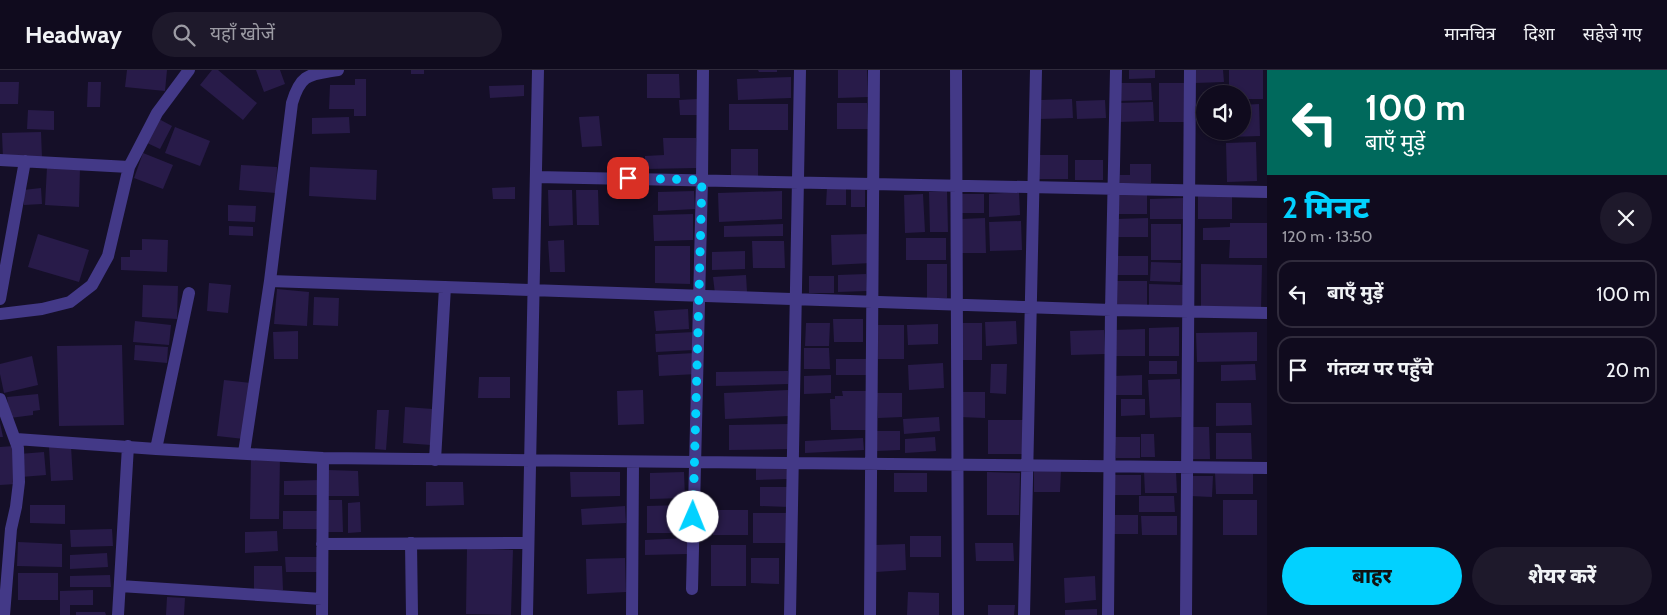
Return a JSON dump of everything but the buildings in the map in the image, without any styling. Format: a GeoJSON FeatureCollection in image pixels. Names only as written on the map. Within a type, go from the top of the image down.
{"type":"FeatureCollection","features":[{"type":"Feature","properties":{"kind":"street"},"geometry":{"type":"LineString","coordinates":[[0,314],[70,302],[92,285],[108,256],[130,166],[157,113],[189,70]]}},
{"type":"Feature","properties":{"kind":"street"},"geometry":{"type":"LineString","coordinates":[[244,453],[270,281],[292,103],[297,88],[309,75],[338,70]]}},
{"type":"Feature","properties":{"kind":"street"},"geometry":{"type":"LineString","coordinates":[[527,615],[538,70]]}},
{"type":"Feature","properties":{"kind":"street"},"geometry":{"type":"LineString","coordinates":[[692,589],[703,70]]}},
{"type":"Feature","properties":{"kind":"street"},"geometry":{"type":"LineString","coordinates":[[790,615],[800,70]]}},
{"type":"Feature","properties":{"kind":"street"},"geometry":{"type":"LineString","coordinates":[[870,615],[874,70]]}},
{"type":"Feature","properties":{"kind":"street"},"geometry":{"type":"LineString","coordinates":[[956,70],[958,615]]}},
{"type":"Feature","properties":{"kind":"street"},"geometry":{"type":"LineString","coordinates":[[1024,615],[1036,70]]}},
{"type":"Feature","properties":{"kind":"street"},"geometry":{"type":"LineString","coordinates":[[1108,615],[1110,310],[1115,188],[1116,70]]}},
{"type":"Feature","properties":{"kind":"street"},"geometry":{"type":"LineString","coordinates":[[1186,615],[1190,70]]}},
{"type":"Feature","properties":{"kind":"street"},"geometry":{"type":"LineString","coordinates":[[0,160],[130,166]]}},
{"type":"Feature","properties":{"kind":"street"},"geometry":{"type":"LineString","coordinates":[[0,299],[24,161]]}},
{"type":"Feature","properties":{"kind":"street"},"geometry":{"type":"LineString","coordinates":[[536,177],[1267,192]]}},
{"type":"Feature","properties":{"kind":"street"},"geometry":{"type":"LineString","coordinates":[[270,281],[872,300],[1110,310],[1267,313]]}},
{"type":"Feature","properties":{"kind":"street"},"geometry":{"type":"LineString","coordinates":[[435,460],[445,287]]}},
{"type":"Feature","properties":{"kind":"street"},"geometry":{"type":"LineString","coordinates":[[156,449],[189,293]]}},
{"type":"Feature","properties":{"kind":"street"},"geometry":{"type":"LineString","coordinates":[[0,401],[16,439],[19,482],[16,507],[6,528],[4,615]]}},
{"type":"Feature","properties":{"kind":"street"},"geometry":{"type":"LineString","coordinates":[[16,439],[323,458],[1267,468]]}},
{"type":"Feature","properties":{"kind":"street"},"geometry":{"type":"LineString","coordinates":[[118,615],[128,446]]}},
{"type":"Feature","properties":{"kind":"street"},"geometry":{"type":"LineString","coordinates":[[322,615],[323,458]]}},
{"type":"Feature","properties":{"kind":"street"},"geometry":{"type":"LineString","coordinates":[[632,615],[633,462]]}},
{"type":"Feature","properties":{"kind":"street"},"geometry":{"type":"LineString","coordinates":[[411,543],[412,615]]}},
{"type":"Feature","properties":{"kind":"street"},"geometry":{"type":"LineString","coordinates":[[322,544],[528,543]]}},
{"type":"Feature","properties":{"kind":"street"},"geometry":{"type":"LineString","coordinates":[[120,586],[322,599]]}},
{"type":"Feature","properties":{"kind":"route"},"geometry":{"type":"LineString","coordinates":[[628,178],[702,180],[693,517]]}}]}
